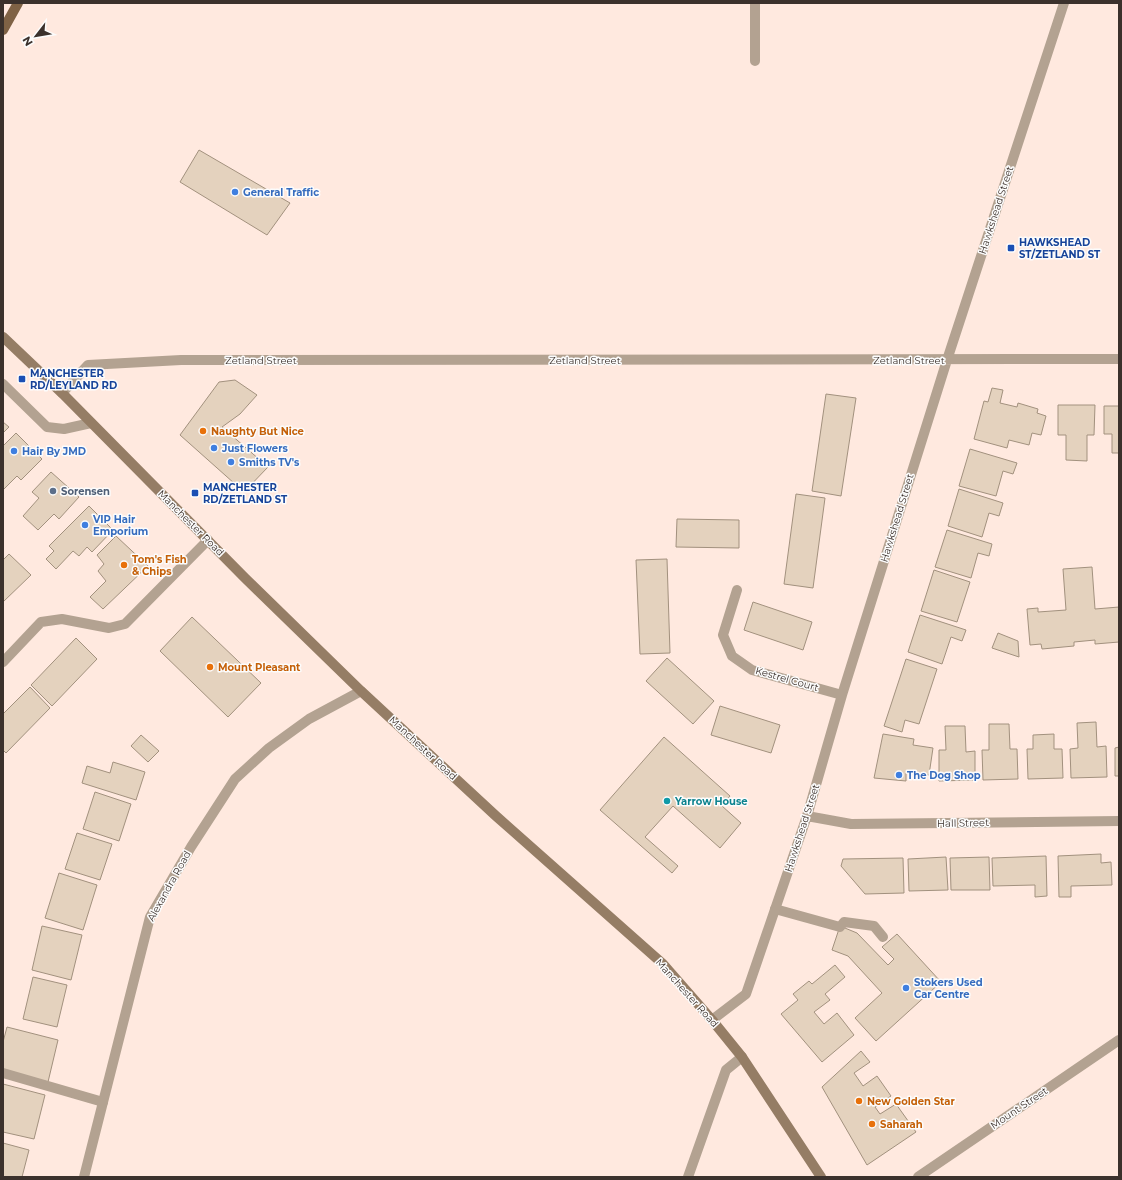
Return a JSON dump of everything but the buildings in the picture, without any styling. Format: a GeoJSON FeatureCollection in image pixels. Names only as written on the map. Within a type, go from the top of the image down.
{"type":"FeatureCollection","features":[{"type":"Feature","properties":{"kind":"main road"},"geometry":{"type":"LineString","coordinates":[[4,25],[18,3]]}},
{"type":"Feature","properties":{"kind":"main road","name":"Manchester Road"},"geometry":{"type":"LineString","coordinates":[[3,337],[62,393],[244,578],[362,691],[496,816],[663,964],[742,1057],[821,1177]]}},
{"type":"Feature","properties":{"kind":"street"},"geometry":{"type":"LineString","coordinates":[[755,3],[755,61]]}},
{"type":"Feature","properties":{"kind":"street","name":"Hawkshead Street"},"geometry":{"type":"LineString","coordinates":[[712,1020],[746,994],[807,816],[842,695],[946,360],[1064,3]]}},
{"type":"Feature","properties":{"kind":"street","name":"Zetland Street"},"geometry":{"type":"LineString","coordinates":[[62,393],[88,365],[181,360],[1119,359]]}},
{"type":"Feature","properties":{"kind":"street"},"geometry":{"type":"LineString","coordinates":[[3,384],[47,427],[64,429],[91,423]]}},
{"type":"Feature","properties":{"kind":"street"},"geometry":{"type":"LineString","coordinates":[[3,662],[41,622],[62,618],[109,628],[125,624],[208,540]]}},
{"type":"Feature","properties":{"kind":"street","name":"Kestrel Court"},"geometry":{"type":"LineString","coordinates":[[737,590],[723,635],[732,656],[752,670],[842,695]]}},
{"type":"Feature","properties":{"kind":"street","name":"Alexandra Road"},"geometry":{"type":"LineString","coordinates":[[84,1177],[150,917],[191,847],[235,779],[270,748],[308,719],[362,691]]}},
{"type":"Feature","properties":{"kind":"street","name":"Hall Street"},"geometry":{"type":"LineString","coordinates":[[807,816],[851,824],[1119,821]]}},
{"type":"Feature","properties":{"kind":"street"},"geometry":{"type":"LineString","coordinates":[[775,909],[840,927],[844,922],[874,926],[883,937]]}},
{"type":"Feature","properties":{"kind":"street","name":"Mount Street"},"geometry":{"type":"LineString","coordinates":[[918,1177],[1119,1040]]}},
{"type":"Feature","properties":{"kind":"street"},"geometry":{"type":"LineString","coordinates":[[688,1177],[726,1070],[742,1057]]}},
{"type":"Feature","properties":{"kind":"street"},"geometry":{"type":"LineString","coordinates":[[3,1073],[103,1102]]}},
{"type":"Feature","properties":{"kind":"place","name":"General Traffic"},"geometry":{"type":"Point","coordinates":[235,192]}},
{"type":"Feature","properties":{"kind":"place","name":"HAWKSHEAD ST/ZETLAND ST"},"geometry":{"type":"Point","coordinates":[1011,248]}},
{"type":"Feature","properties":{"kind":"place","name":"MANCHESTER RD/LEYLAND RD"},"geometry":{"type":"Point","coordinates":[22,379]}},
{"type":"Feature","properties":{"kind":"place","name":"Naughty But Nice"},"geometry":{"type":"Point","coordinates":[203,431]}},
{"type":"Feature","properties":{"kind":"place","name":"Just Flowers"},"geometry":{"type":"Point","coordinates":[214,448]}},
{"type":"Feature","properties":{"kind":"place","name":"Hair By JMD"},"geometry":{"type":"Point","coordinates":[14,451]}},
{"type":"Feature","properties":{"kind":"place","name":"Smiths TV's"},"geometry":{"type":"Point","coordinates":[231,462]}},
{"type":"Feature","properties":{"kind":"place","name":"Sorensen"},"geometry":{"type":"Point","coordinates":[53,491]}},
{"type":"Feature","properties":{"kind":"place","name":"MANCHESTER RD/ZETLAND ST"},"geometry":{"type":"Point","coordinates":[195,493]}},
{"type":"Feature","properties":{"kind":"place","name":"VIP Hair Emporium"},"geometry":{"type":"Point","coordinates":[85,525]}},
{"type":"Feature","properties":{"kind":"place","name":"Tom's Fish & Chips"},"geometry":{"type":"Point","coordinates":[124,565]}},
{"type":"Feature","properties":{"kind":"place","name":"Mount Pleasant"},"geometry":{"type":"Point","coordinates":[210,667]}},
{"type":"Feature","properties":{"kind":"place","name":"The Dog Shop"},"geometry":{"type":"Point","coordinates":[899,775]}},
{"type":"Feature","properties":{"kind":"place","name":"Yarrow House"},"geometry":{"type":"Point","coordinates":[667,801]}},
{"type":"Feature","properties":{"kind":"place","name":"Stokers Used Car Centre"},"geometry":{"type":"Point","coordinates":[906,988]}},
{"type":"Feature","properties":{"kind":"place","name":"New Golden Star"},"geometry":{"type":"Point","coordinates":[859,1101]}},
{"type":"Feature","properties":{"kind":"place","name":"Saharah"},"geometry":{"type":"Point","coordinates":[872,1124]}}]}
